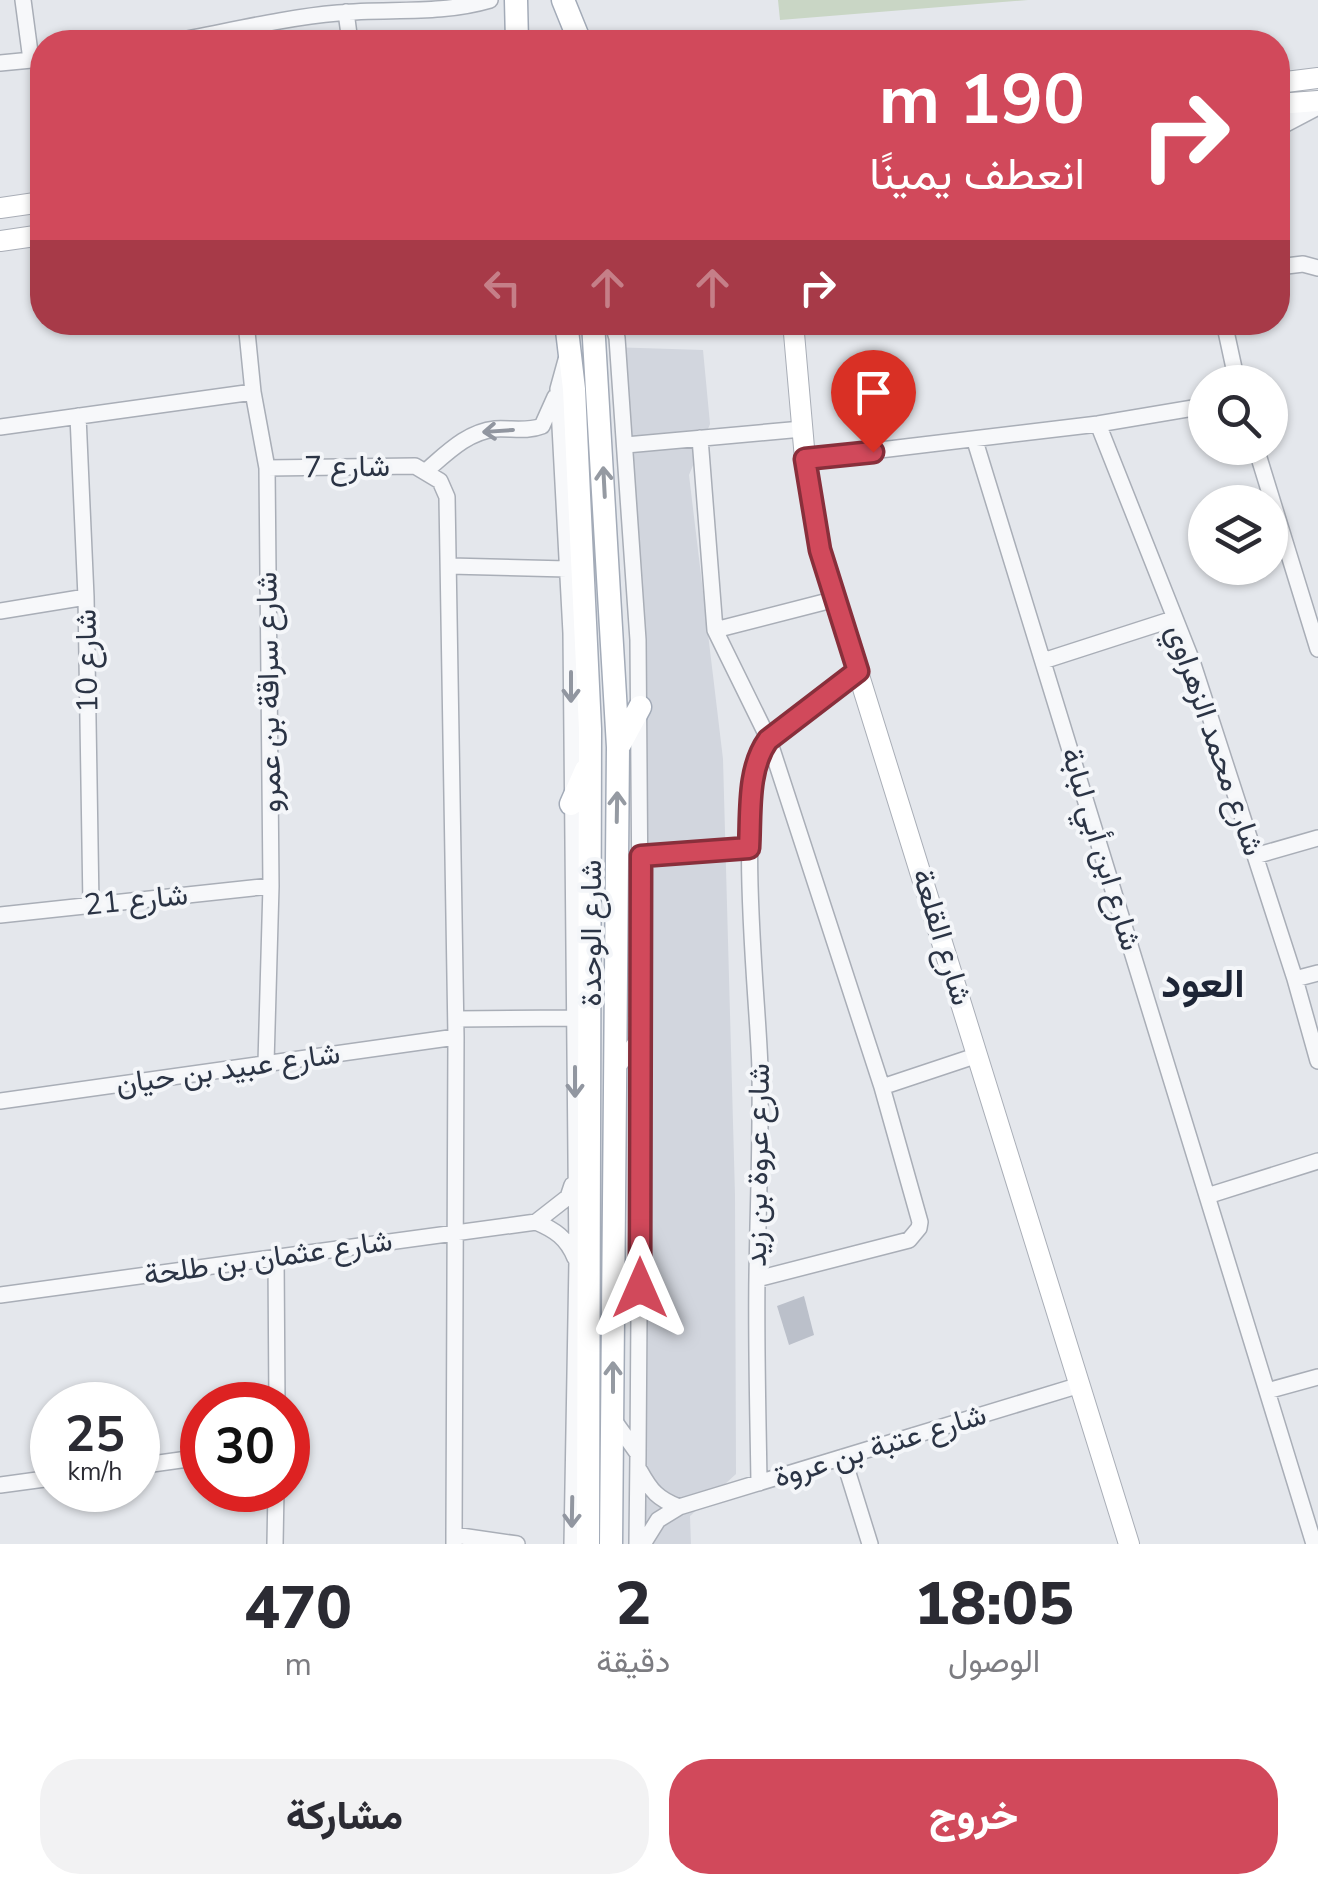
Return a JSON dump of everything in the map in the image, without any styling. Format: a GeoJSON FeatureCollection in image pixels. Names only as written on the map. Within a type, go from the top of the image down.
{"type":"FeatureCollection","features":[{"type":"Feature","properties":{"kind":"main road"},"geometry":{"type":"LineString","coordinates":[[516,0],[517,30]]}},
{"type":"Feature","properties":{"kind":"main road"},"geometry":{"type":"LineString","coordinates":[[563,0],[575,30]]}},
{"type":"Feature","properties":{"kind":"main road","name":"شارع الوحدة"},"geometry":{"type":"LineString","coordinates":[[568,335],[574,390],[590,762],[582,1387],[588,1544]]}},
{"type":"Feature","properties":{"kind":"main road","name":"شارع الوحدة"},"geometry":{"type":"LineString","coordinates":[[594,335],[618,747],[610,1544]]}},
{"type":"Feature","properties":{"kind":"main road"},"geometry":{"type":"LineString","coordinates":[[618,747],[640,707]]}},
{"type":"Feature","properties":{"kind":"main road"},"geometry":{"type":"LineString","coordinates":[[571,804],[590,762]]}},
{"type":"Feature","properties":{"kind":"street"},"geometry":{"type":"LineString","coordinates":[[23,0],[30,30]]}},
{"type":"Feature","properties":{"kind":"street"},"geometry":{"type":"LineString","coordinates":[[225,30],[400,6],[461,8],[490,0]]}},
{"type":"Feature","properties":{"kind":"street"},"geometry":{"type":"LineString","coordinates":[[346,12],[348,30]]}},
{"type":"Feature","properties":{"kind":"street"},"geometry":{"type":"LineString","coordinates":[[0,63],[30,60]]}},
{"type":"Feature","properties":{"kind":"street"},"geometry":{"type":"LineString","coordinates":[[1290,82],[1318,78]]}},
{"type":"Feature","properties":{"kind":"street"},"geometry":{"type":"LineString","coordinates":[[1290,104],[1318,104]]}},
{"type":"Feature","properties":{"kind":"street"},"geometry":{"type":"LineString","coordinates":[[1290,121],[1318,104]]}},
{"type":"Feature","properties":{"kind":"street"},"geometry":{"type":"LineString","coordinates":[[0,208],[30,204]]}},
{"type":"Feature","properties":{"kind":"street"},"geometry":{"type":"LineString","coordinates":[[0,240],[30,236]]}},
{"type":"Feature","properties":{"kind":"street"},"geometry":{"type":"LineString","coordinates":[[1290,266],[1317,268]]}},
{"type":"Feature","properties":{"kind":"street","name":"شارع سراقة بن عمرو"},"geometry":{"type":"LineString","coordinates":[[247,335],[267,468],[271,886],[266,1063]]}},
{"type":"Feature","properties":{"kind":"street"},"geometry":{"type":"LineString","coordinates":[[517,1544],[454,1540],[456,1018],[450,566],[447,497],[440,480],[427,470],[475,433],[542,426],[558,389],[568,335]]}},
{"type":"Feature","properties":{"kind":"street"},"geometry":{"type":"LineString","coordinates":[[616,335],[640,707],[640,1544]]}},
{"type":"Feature","properties":{"kind":"street","name":"شارع القلعة"},"geometry":{"type":"LineString","coordinates":[[800,335],[802,430],[816,531],[1129,1544]]}},
{"type":"Feature","properties":{"kind":"street"},"geometry":{"type":"LineString","coordinates":[[1227,335],[1234,365]]}},
{"type":"Feature","properties":{"kind":"street"},"geometry":{"type":"LineString","coordinates":[[558,389],[567,569],[574,1181],[582,1387],[572,1544]]}},
{"type":"Feature","properties":{"kind":"street"},"geometry":{"type":"LineString","coordinates":[[0,427],[253,392]]}},
{"type":"Feature","properties":{"kind":"street"},"geometry":{"type":"LineString","coordinates":[[805,459],[976,440],[1188,409]]}},
{"type":"Feature","properties":{"kind":"street","name":"شارع 10"},"geometry":{"type":"LineString","coordinates":[[78,416],[86,597],[91,905]]}},
{"type":"Feature","properties":{"kind":"street","name":"شارع محمد الزهراوي"},"geometry":{"type":"LineString","coordinates":[[1098,424],[1192,661],[1318,1061]]}},
{"type":"Feature","properties":{"kind":"street"},"geometry":{"type":"LineString","coordinates":[[626,444],[802,430]]}},
{"type":"Feature","properties":{"kind":"street"},"geometry":{"type":"LineString","coordinates":[[700,438],[715,630],[768,740],[882,1087],[920,1222],[909,1240],[757,1279]]}},
{"type":"Feature","properties":{"kind":"street","name":"شارع ابن أبي لبابة"},"geometry":{"type":"LineString","coordinates":[[976,440],[1314,1544]]}},
{"type":"Feature","properties":{"kind":"street"},"geometry":{"type":"LineString","coordinates":[[1261,465],[1318,649]]}},
{"type":"Feature","properties":{"kind":"street","name":"شارع 7"},"geometry":{"type":"LineString","coordinates":[[267,468],[414,466],[427,470]]}},
{"type":"Feature","properties":{"kind":"street"},"geometry":{"type":"LineString","coordinates":[[450,566],[567,569]]}},
{"type":"Feature","properties":{"kind":"street"},"geometry":{"type":"LineString","coordinates":[[0,611],[86,597]]}},
{"type":"Feature","properties":{"kind":"street"},"geometry":{"type":"LineString","coordinates":[[715,630],[836,599]]}},
{"type":"Feature","properties":{"kind":"street"},"geometry":{"type":"LineString","coordinates":[[1043,661],[1173,619]]}},
{"type":"Feature","properties":{"kind":"street"},"geometry":{"type":"LineString","coordinates":[[768,740],[858,671]]}},
{"type":"Feature","properties":{"kind":"street","name":"شارع عروة بن زيد"},"geometry":{"type":"LineString","coordinates":[[759,1483],[760,1071],[749,848],[755,772],[768,740]]}},
{"type":"Feature","properties":{"kind":"street"},"geometry":{"type":"LineString","coordinates":[[1255,856],[1318,838]]}},
{"type":"Feature","properties":{"kind":"street"},"geometry":{"type":"LineString","coordinates":[[641,856],[749,848]]}},
{"type":"Feature","properties":{"kind":"street","name":"شارع 21"},"geometry":{"type":"LineString","coordinates":[[0,915],[271,886]]}},
{"type":"Feature","properties":{"kind":"street"},"geometry":{"type":"LineString","coordinates":[[1295,980],[1318,973]]}},
{"type":"Feature","properties":{"kind":"street"},"geometry":{"type":"LineString","coordinates":[[456,1018],[575,1018]]}},
{"type":"Feature","properties":{"kind":"street"},"geometry":{"type":"LineString","coordinates":[[616,1071],[641,1035]]}},
{"type":"Feature","properties":{"kind":"street","name":"شارع عبيد بن حيان"},"geometry":{"type":"LineString","coordinates":[[0,1100],[456,1036]]}},
{"type":"Feature","properties":{"kind":"street"},"geometry":{"type":"LineString","coordinates":[[882,1087],[978,1054]]}},
{"type":"Feature","properties":{"kind":"street"},"geometry":{"type":"LineString","coordinates":[[1207,1196],[1318,1161]]}},
{"type":"Feature","properties":{"kind":"street"},"geometry":{"type":"LineString","coordinates":[[574,1181],[568,1197],[536,1222],[557,1231],[570,1245],[577,1261]]}},
{"type":"Feature","properties":{"kind":"street","name":"شارع عثمان بن طلحة"},"geometry":{"type":"LineString","coordinates":[[0,1295],[536,1222]]}},
{"type":"Feature","properties":{"kind":"street"},"geometry":{"type":"LineString","coordinates":[[276,1257],[276,1382]]}},
{"type":"Feature","properties":{"kind":"street"},"geometry":{"type":"LineString","coordinates":[[1267,1391],[1318,1377]]}},
{"type":"Feature","properties":{"kind":"street","name":"شارع عتبة بن عروة"},"geometry":{"type":"LineString","coordinates":[[640,1544],[658,1520],[679,1507],[1080,1384]]}},
{"type":"Feature","properties":{"kind":"street"},"geometry":{"type":"LineString","coordinates":[[613,1419],[651,1490],[660,1500],[679,1507]]}},
{"type":"Feature","properties":{"kind":"street"},"geometry":{"type":"LineString","coordinates":[[843,1456],[870,1544]]}},
{"type":"Feature","properties":{"kind":"street"},"geometry":{"type":"LineString","coordinates":[[0,1486],[30,1481]]}},
{"type":"Feature","properties":{"kind":"street"},"geometry":{"type":"LineString","coordinates":[[275,1544],[276,1512]]}},
{"type":"Feature","properties":{"kind":"shaded area"},"geometry":{"type":"Polygon","coordinates":[[[609,347],[703,350],[710,424],[689,475],[723,759],[735,1195],[736,1474],[690,1516],[691,1544],[629,1544],[634,1006],[630,646],[609,347]]]}},
{"type":"Feature","properties":{"kind":"green space"},"geometry":{"type":"Polygon","coordinates":[[[778,0],[1028,0],[780,20],[778,0]]]}},
{"type":"Feature","properties":{"kind":"building"},"geometry":{"type":"Polygon","coordinates":[[[804,1296],[814,1335],[789,1345],[777,1306],[804,1296]]]}},
{"type":"Feature","properties":{"kind":"district","name":"العود"},"geometry":{"type":"Point","coordinates":[1203,984]}},
{"type":"Feature","properties":{"kind":"route"},"geometry":{"type":"LineString","coordinates":[[640,1288],[641,856],[749,848],[757,760],[768,740],[858,671],[820,550],[805,459],[873,452]]}}]}
